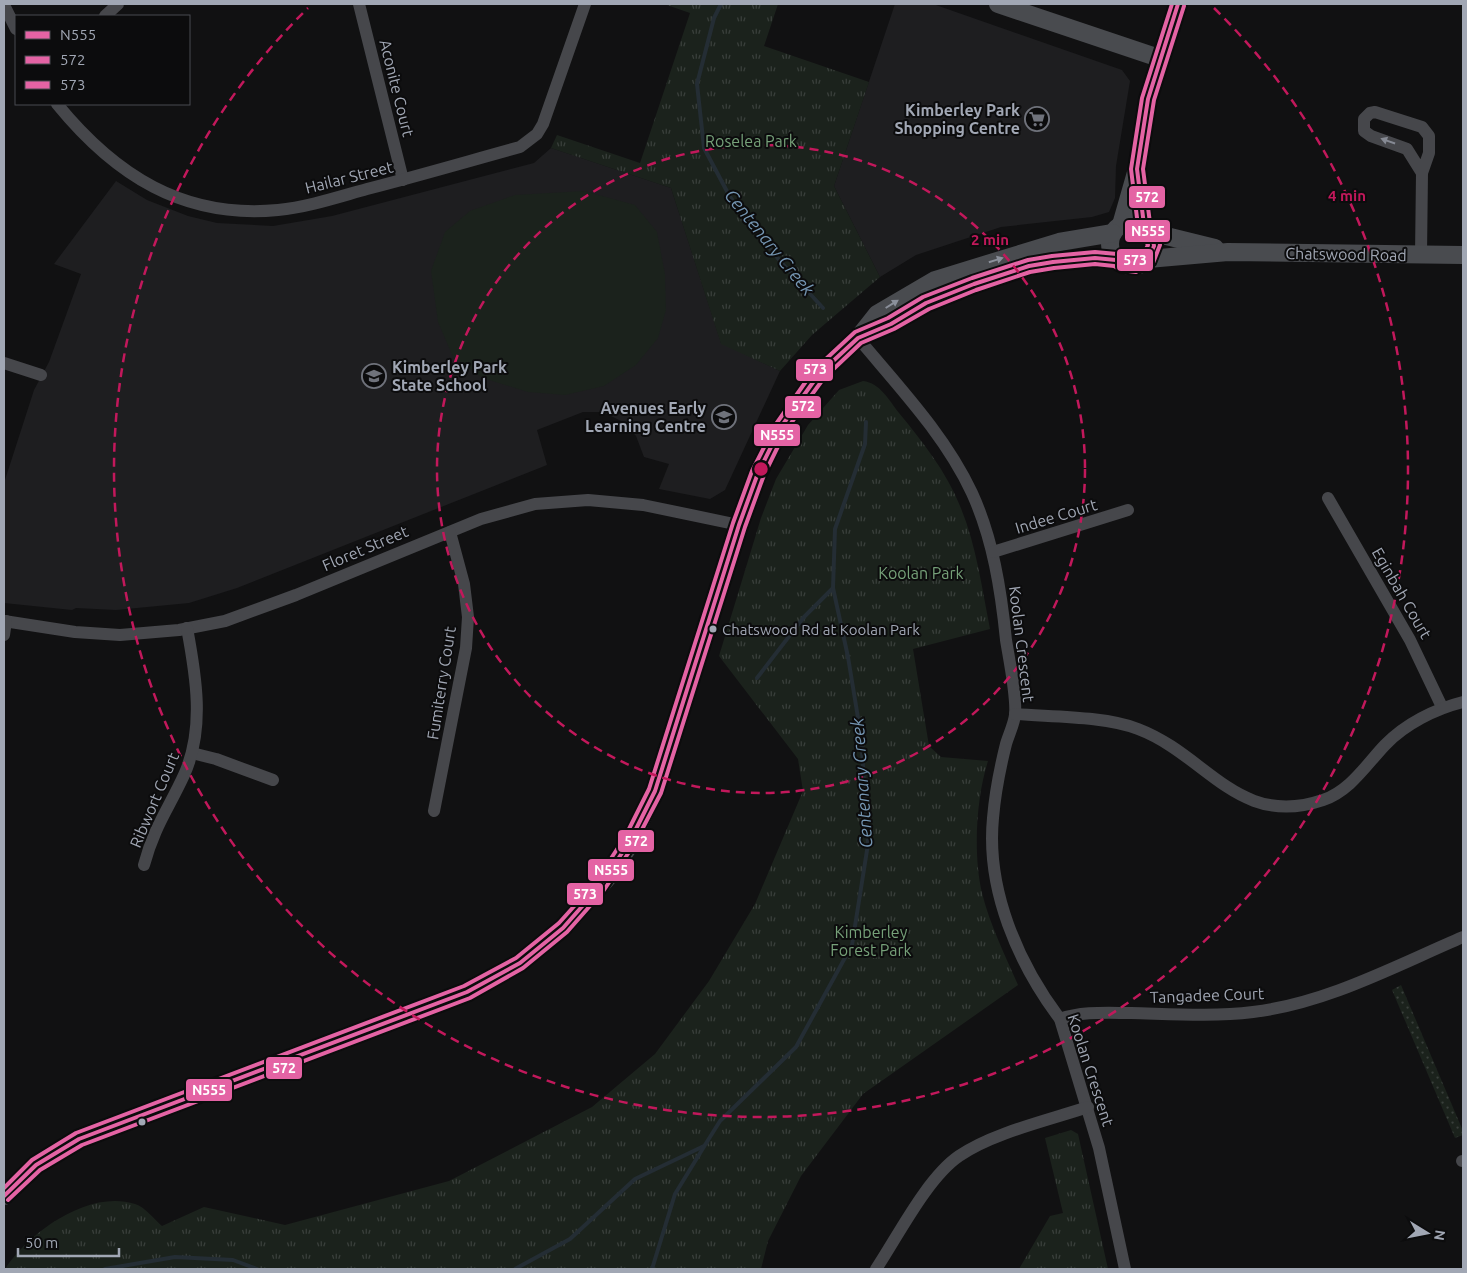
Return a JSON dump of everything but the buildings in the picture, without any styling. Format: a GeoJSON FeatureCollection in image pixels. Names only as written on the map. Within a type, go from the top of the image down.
{"type":"FeatureCollection","features":[{"type":"Feature","properties":{"kind":"street"},"geometry":{"type":"LineString","coordinates":[[106,15],[118,4]]}},
{"type":"Feature","properties":{"kind":"street","name":"Aconite Court"},"geometry":{"type":"LineString","coordinates":[[359,4],[403,180]]}},
{"type":"Feature","properties":{"kind":"street","name":"Hailar Street"},"geometry":{"type":"LineString","coordinates":[[58,105],[93,145],[119,166],[162,192],[192,203],[246,211],[279,210],[403,180],[520,147],[537,134],[543,124],[585,4]]}},
{"type":"Feature","properties":{"kind":"street"},"geometry":{"type":"LineString","coordinates":[[998,4],[1159,58]]}},
{"type":"Feature","properties":{"kind":"street"},"geometry":{"type":"LineString","coordinates":[[1116,260],[1110,247],[1137,169],[1148,99],[1159,58],[1178,4]]}},
{"type":"Feature","properties":{"kind":"street"},"geometry":{"type":"LineString","coordinates":[[4,5],[15,27]]}},
{"type":"Feature","properties":{"kind":"street"},"geometry":{"type":"LineString","coordinates":[[1421,255],[1422,172],[1429,153],[1429,136],[1426,130],[1375,112],[1370,113],[1364,119],[1364,131],[1371,136],[1408,149],[1422,172]]}},
{"type":"Feature","properties":{"kind":"street"},"geometry":{"type":"LineString","coordinates":[[946,285],[1040,264],[1086,258],[1116,260],[1129,266],[1136,266],[1148,260],[1154,246],[1147,229],[1137,169]]}},
{"type":"Feature","properties":{"kind":"street"},"geometry":{"type":"LineString","coordinates":[[5,1192],[36,1164],[79,1139],[467,992],[520,963],[567,924],[608,877],[627,848],[655,791],[739,525],[758,473],[784,420],[820,374],[858,338],[891,324],[946,285],[1059,242],[1117,229],[1132,222],[1147,229]]}},
{"type":"Feature","properties":{"kind":"street","name":"Chatswood Road"},"geometry":{"type":"LineString","coordinates":[[1147,229],[1228,252]]}},
{"type":"Feature","properties":{"kind":"street","name":"Chatswood Road"},"geometry":{"type":"LineString","coordinates":[[1148,260],[1228,252],[1463,255]]}},
{"type":"Feature","properties":{"kind":"street","name":"Koolan Crescent"},"geometry":{"type":"LineString","coordinates":[[858,338],[933,430],[960,471],[972,493],[993,552],[1003,612],[1015,714],[1002,764],[993,820],[993,850],[997,886],[1021,955],[1047,1001],[1060,1019],[1070,1057],[1100,1148],[1125,1269]]}},
{"type":"Feature","properties":{"kind":"street"},"geometry":{"type":"LineString","coordinates":[[4,362],[40,375]]}},
{"type":"Feature","properties":{"kind":"street","name":"Eginbah Court"},"geometry":{"type":"LineString","coordinates":[[1328,498],[1410,640],[1442,708]]}},
{"type":"Feature","properties":{"kind":"street","name":"Floret Street"},"geometry":{"type":"LineString","coordinates":[[5,621],[75,632],[120,635],[187,628],[225,621],[508,510],[565,500],[643,505],[739,525]]}},
{"type":"Feature","properties":{"kind":"street","name":"Indee Court"},"geometry":{"type":"LineString","coordinates":[[993,552],[1128,510]]}},
{"type":"Feature","properties":{"kind":"street","name":"Fumiterry Court"},"geometry":{"type":"LineString","coordinates":[[434,811],[466,648],[468,617],[464,584],[450,532]]}},
{"type":"Feature","properties":{"kind":"street"},"geometry":{"type":"LineString","coordinates":[[4,635],[5,621]]}},
{"type":"Feature","properties":{"kind":"street","name":"Ribwort Court"},"geometry":{"type":"LineString","coordinates":[[144,865],[150,840],[184,775],[192,753],[197,702],[187,628]]}},
{"type":"Feature","properties":{"kind":"street"},"geometry":{"type":"LineString","coordinates":[[1015,714],[1113,722],[1137,728],[1155,736],[1238,795],[1253,802],[1276,806],[1295,806],[1324,800],[1346,788],[1386,744],[1408,727],[1442,708],[1463,702]]}},
{"type":"Feature","properties":{"kind":"street"},"geometry":{"type":"LineString","coordinates":[[192,753],[224,762],[273,780]]}},
{"type":"Feature","properties":{"kind":"street","name":"Tangadee Court"},"geometry":{"type":"LineString","coordinates":[[1060,1019],[1098,1013],[1210,1014],[1284,1008],[1348,986],[1463,937]]}},
{"type":"Feature","properties":{"kind":"street"},"geometry":{"type":"LineString","coordinates":[[876,1269],[933,1181],[959,1156],[988,1140],[1088,1107]]}},
{"type":"Feature","properties":{"kind":"shaded area"},"geometry":{"type":"Polygon","coordinates":[[[895,4],[933,4],[1122,70],[1130,81],[1116,166],[1115,198],[1109,212],[1092,217],[1001,227],[916,255],[880,277],[834,186],[895,4]]]}},
{"type":"Feature","properties":{"kind":"shaded area","name":"Kimberley Park State School"},"geometry":{"type":"Polygon","coordinates":[[[551,148],[671,188],[721,343],[780,371],[725,490],[710,499],[659,489],[669,464],[644,457],[636,436],[623,422],[603,412],[583,412],[537,430],[547,465],[237,588],[189,603],[116,610],[76,608],[72,610],[4,603],[4,483],[34,390],[49,362],[81,274],[54,264],[116,181],[147,200],[188,216],[217,223],[273,226],[332,216],[534,163],[551,148]]]}},
{"type":"Feature","properties":{"kind":"green space","name":"Roselea Park"},"geometry":{"type":"Polygon","coordinates":[[[664,4],[778,4],[764,46],[869,82],[834,186],[880,277],[812,335],[780,371],[721,344],[671,188],[551,148],[557,135],[640,163],[690,13],[664,4]]]}},
{"type":"Feature","properties":{"kind":"green space"},"geometry":{"type":"Polygon","coordinates":[[[584,191],[635,205],[657,232],[665,274],[666,310],[658,338],[636,365],[604,386],[565,395],[528,392],[483,378],[453,357],[438,322],[431,271],[445,232],[470,211],[515,195],[584,191]]]}},
{"type":"Feature","properties":{"kind":"green space","name":"Kimberley Forest Park"},"geometry":{"type":"Polygon","coordinates":[[[863,381],[869,382],[884,393],[941,469],[960,506],[974,551],[990,629],[913,649],[929,746],[941,757],[988,761],[978,809],[977,862],[979,878],[989,917],[1018,985],[863,1094],[801,1176],[768,1241],[761,1269],[5,1269],[29,1241],[45,1228],[80,1208],[99,1203],[117,1201],[135,1204],[146,1211],[162,1226],[204,1207],[285,1225],[449,1181],[592,1107],[655,1054],[709,981],[755,904],[803,791],[798,759],[719,656],[761,518],[776,479],[808,425],[839,390],[863,381]]]}},
{"type":"Feature","properties":{"kind":"green space"},"geometry":{"type":"Polygon","coordinates":[[[1401,985],[1463,1131],[1463,1135],[1455,1138],[1392,990],[1401,985]]]}},
{"type":"Feature","properties":{"kind":"green space"},"geometry":{"type":"Polygon","coordinates":[[[1071,1130],[1078,1134],[1108,1269],[1019,1269],[1050,1216],[1063,1213],[1045,1138],[1071,1130]]]}},
{"type":"Feature","properties":{"kind":"waterway","name":"Centenary Creek"},"geometry":{"type":"LineString","coordinates":[[721,4],[714,18],[697,84],[704,148],[730,197],[780,261],[823,308]]}},
{"type":"Feature","properties":{"kind":"waterway","name":"Centenary Creek"},"geometry":{"type":"LineString","coordinates":[[652,1269],[675,1194],[705,1145],[720,1121],[796,1047],[852,945],[868,844],[861,736],[848,657],[833,588],[835,529],[865,444],[866,422]]}},
{"type":"Feature","properties":{"kind":"waterway"},"geometry":{"type":"LineString","coordinates":[[757,678],[804,617],[833,588]]}},
{"type":"Feature","properties":{"kind":"waterway"},"geometry":{"type":"LineString","coordinates":[[515,1269],[570,1239],[635,1179],[704,1146]]}},
{"type":"Feature","properties":{"kind":"waterway"},"geometry":{"type":"LineString","coordinates":[[105,1269],[175,1257],[233,1260],[257,1269]]}},
{"type":"Feature","properties":{"kind":"transit line","name":"573"},"geometry":{"type":"LineString","coordinates":[[4,1188],[32,1160],[76,1133],[464,986],[516,958],[559,923],[595,883],[625,837],[649,789],[733,523],[752,471],[776,424],[814,370],[855,332],[888,318],[923,297],[972,278],[1028,260],[1052,256],[1095,252],[1117,254],[1124,258],[1135,260],[1143,255],[1148,245],[1138,226],[1131,169],[1142,98],[1172,4]]}},
{"type":"Feature","properties":{"kind":"transit line","name":"N555"},"geometry":{"type":"LineString","coordinates":[[4,1196],[36,1165],[79,1139],[467,992],[520,963],[563,928],[600,886],[630,841],[655,791],[739,525],[758,473],[781,427],[819,374],[858,338],[891,324],[926,303],[974,284],[1029,266],[1053,262],[1095,258],[1116,260],[1122,264],[1136,266],[1148,259],[1154,246],[1153,239],[1144,225],[1137,169],[1148,99],[1178,4]]}},
{"type":"Feature","properties":{"kind":"transit line","name":"572"},"geometry":{"type":"LineString","coordinates":[[8,1200],[40,1170],[82,1145],[470,998],[523,968],[567,932],[604,890],[635,843],[661,793],[745,527],[764,475],[786,430],[824,378],[861,343],[894,329],[929,309],[976,290],[1030,272],[1054,268],[1095,264],[1114,266],[1121,270],[1136,272],[1153,263],[1160,245],[1159,236],[1150,223],[1143,169],[1154,100],[1184,6]]}},
{"type":"Feature","properties":{"kind":"place","name":"Kimberley Park Shopping Centre"},"geometry":{"type":"Point","coordinates":[1037,119]}},
{"type":"Feature","properties":{"kind":"place","name":"Kimberley Park State School"},"geometry":{"type":"Point","coordinates":[374,376]}},
{"type":"Feature","properties":{"kind":"place","name":"Avenues Early Learning Centre"},"geometry":{"type":"Point","coordinates":[724,417]}},
{"type":"Feature","properties":{"kind":"place","name":"Chatswood Rd at Koolan Park"},"geometry":{"type":"Point","coordinates":[713,629]}},
{"type":"Feature","properties":{"kind":"park label","name":"Koolan Park"},"geometry":{"type":"Point","coordinates":[921,573]}}]}
